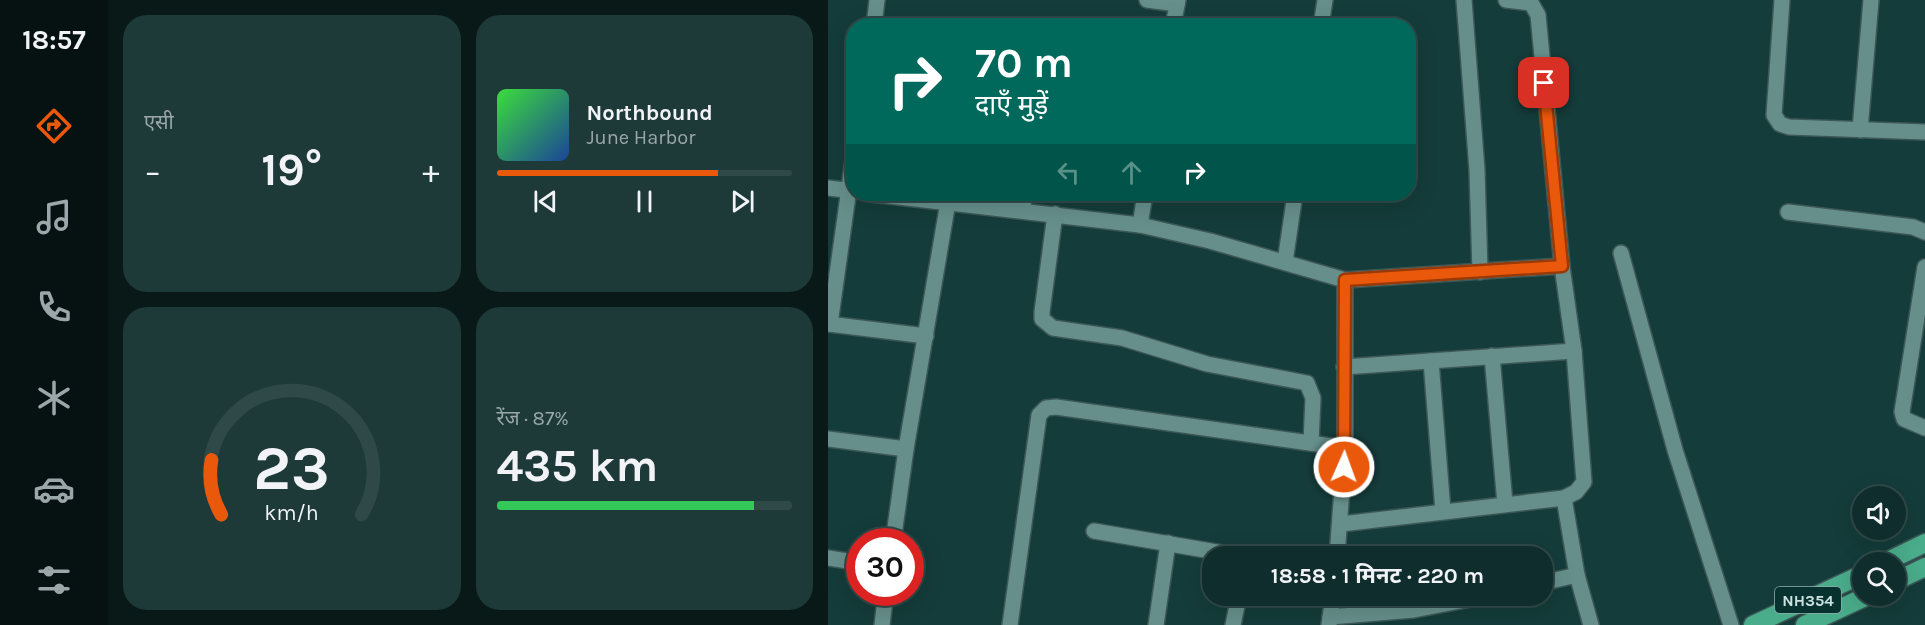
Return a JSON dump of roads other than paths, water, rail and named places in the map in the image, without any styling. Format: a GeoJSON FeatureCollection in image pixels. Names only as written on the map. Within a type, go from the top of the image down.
{"type":"FeatureCollection","features":[{"type":"Feature","properties":{"kind":"highway"},"geometry":{"type":"LineString","coordinates":[[1906,552],[1925,543]]}},
{"type":"Feature","properties":{"kind":"highway"},"geometry":{"type":"LineString","coordinates":[[1906,576],[1925,567]]}},
{"type":"Feature","properties":{"kind":"highway","name":"NH354"},"geometry":{"type":"LineString","coordinates":[[1753,625],[1852,579]]}},
{"type":"Feature","properties":{"kind":"highway","name":"NH354"},"geometry":{"type":"LineString","coordinates":[[1805,625],[1852,603]]}},
{"type":"Feature","properties":{"kind":"street"},"geometry":{"type":"LineString","coordinates":[[874,18],[877,0]]}},
{"type":"Feature","properties":{"kind":"street"},"geometry":{"type":"LineString","coordinates":[[1147,0],[1177,2],[1174,18]]}},
{"type":"Feature","properties":{"kind":"street"},"geometry":{"type":"LineString","coordinates":[[1322,18],[1325,0]]}},
{"type":"Feature","properties":{"kind":"street"},"geometry":{"type":"LineString","coordinates":[[1464,0],[1477,170],[1480,272]]}},
{"type":"Feature","properties":{"kind":"street"},"geometry":{"type":"LineString","coordinates":[[1341,524],[1564,498],[1576,492],[1584,482],[1574,351],[1562,266],[1538,15],[1531,3],[1506,0]]}},
{"type":"Feature","properties":{"kind":"street"},"geometry":{"type":"LineString","coordinates":[[1782,0],[1774,115],[1776,120],[1789,127],[1925,132]]}},
{"type":"Feature","properties":{"kind":"street"},"geometry":{"type":"LineString","coordinates":[[1860,130],[1871,0]]}},
{"type":"Feature","properties":{"kind":"street"},"geometry":{"type":"LineString","coordinates":[[828,188],[846,190]]}},
{"type":"Feature","properties":{"kind":"street"},"geometry":{"type":"LineString","coordinates":[[848,201],[829,324],[926,336]]}},
{"type":"Feature","properties":{"kind":"street"},"geometry":{"type":"LineString","coordinates":[[938,201],[957,201]]}},
{"type":"Feature","properties":{"kind":"street"},"geometry":{"type":"LineString","coordinates":[[984,201],[1022,210],[1140,225],[1285,262],[1345,280],[1562,266]]}},
{"type":"Feature","properties":{"kind":"street"},"geometry":{"type":"LineString","coordinates":[[1022,210],[1024,201]]}},
{"type":"Feature","properties":{"kind":"street"},"geometry":{"type":"LineString","coordinates":[[1140,225],[1144,201]]}},
{"type":"Feature","properties":{"kind":"street"},"geometry":{"type":"LineString","coordinates":[[1285,262],[1294,201]]}},
{"type":"Feature","properties":{"kind":"street"},"geometry":{"type":"LineString","coordinates":[[895,528],[948,202]]}},
{"type":"Feature","properties":{"kind":"street"},"geometry":{"type":"LineString","coordinates":[[1788,212],[1913,227],[1925,232]]}},
{"type":"Feature","properties":{"kind":"street"},"geometry":{"type":"LineString","coordinates":[[1054,214],[1042,312],[1046,324],[1053,328],[1150,345],[1207,364],[1307,383],[1313,398],[1311,443]]}},
{"type":"Feature","properties":{"kind":"street"},"geometry":{"type":"LineString","coordinates":[[1621,253],[1676,450],[1731,625]]}},
{"type":"Feature","properties":{"kind":"street"},"geometry":{"type":"LineString","coordinates":[[1925,267],[1902,412],[1904,419],[1925,428]]}},
{"type":"Feature","properties":{"kind":"street"},"geometry":{"type":"LineString","coordinates":[[1338,546],[1345,448],[1345,280]]}},
{"type":"Feature","properties":{"kind":"street"},"geometry":{"type":"LineString","coordinates":[[1344,367],[1574,351]]}},
{"type":"Feature","properties":{"kind":"street"},"geometry":{"type":"LineString","coordinates":[[1492,356],[1505,504]]}},
{"type":"Feature","properties":{"kind":"street"},"geometry":{"type":"LineString","coordinates":[[1431,361],[1443,511]]}},
{"type":"Feature","properties":{"kind":"street"},"geometry":{"type":"LineString","coordinates":[[1010,625],[1039,415],[1046,408],[1056,407],[1345,448]]}},
{"type":"Feature","properties":{"kind":"street"},"geometry":{"type":"LineString","coordinates":[[828,439],[906,449]]}},
{"type":"Feature","properties":{"kind":"street"},"geometry":{"type":"LineString","coordinates":[[1564,498],[1577,575],[1591,625]]}},
{"type":"Feature","properties":{"kind":"street"},"geometry":{"type":"LineString","coordinates":[[1094,531],[1202,549]]}},
{"type":"Feature","properties":{"kind":"street"},"geometry":{"type":"LineString","coordinates":[[1156,625],[1168,543]]}},
{"type":"Feature","properties":{"kind":"street"},"geometry":{"type":"LineString","coordinates":[[828,558],[846,561]]}},
{"type":"Feature","properties":{"kind":"street"},"geometry":{"type":"LineString","coordinates":[[1553,580],[1577,575]]}},
{"type":"Feature","properties":{"kind":"street"},"geometry":{"type":"LineString","coordinates":[[882,625],[884,606]]}},
{"type":"Feature","properties":{"kind":"street"},"geometry":{"type":"LineString","coordinates":[[1233,625],[1237,606]]}},
{"type":"Feature","properties":{"kind":"street"},"geometry":{"type":"LineString","coordinates":[[1332,606],[1330,621],[1435,606]]}}]}
